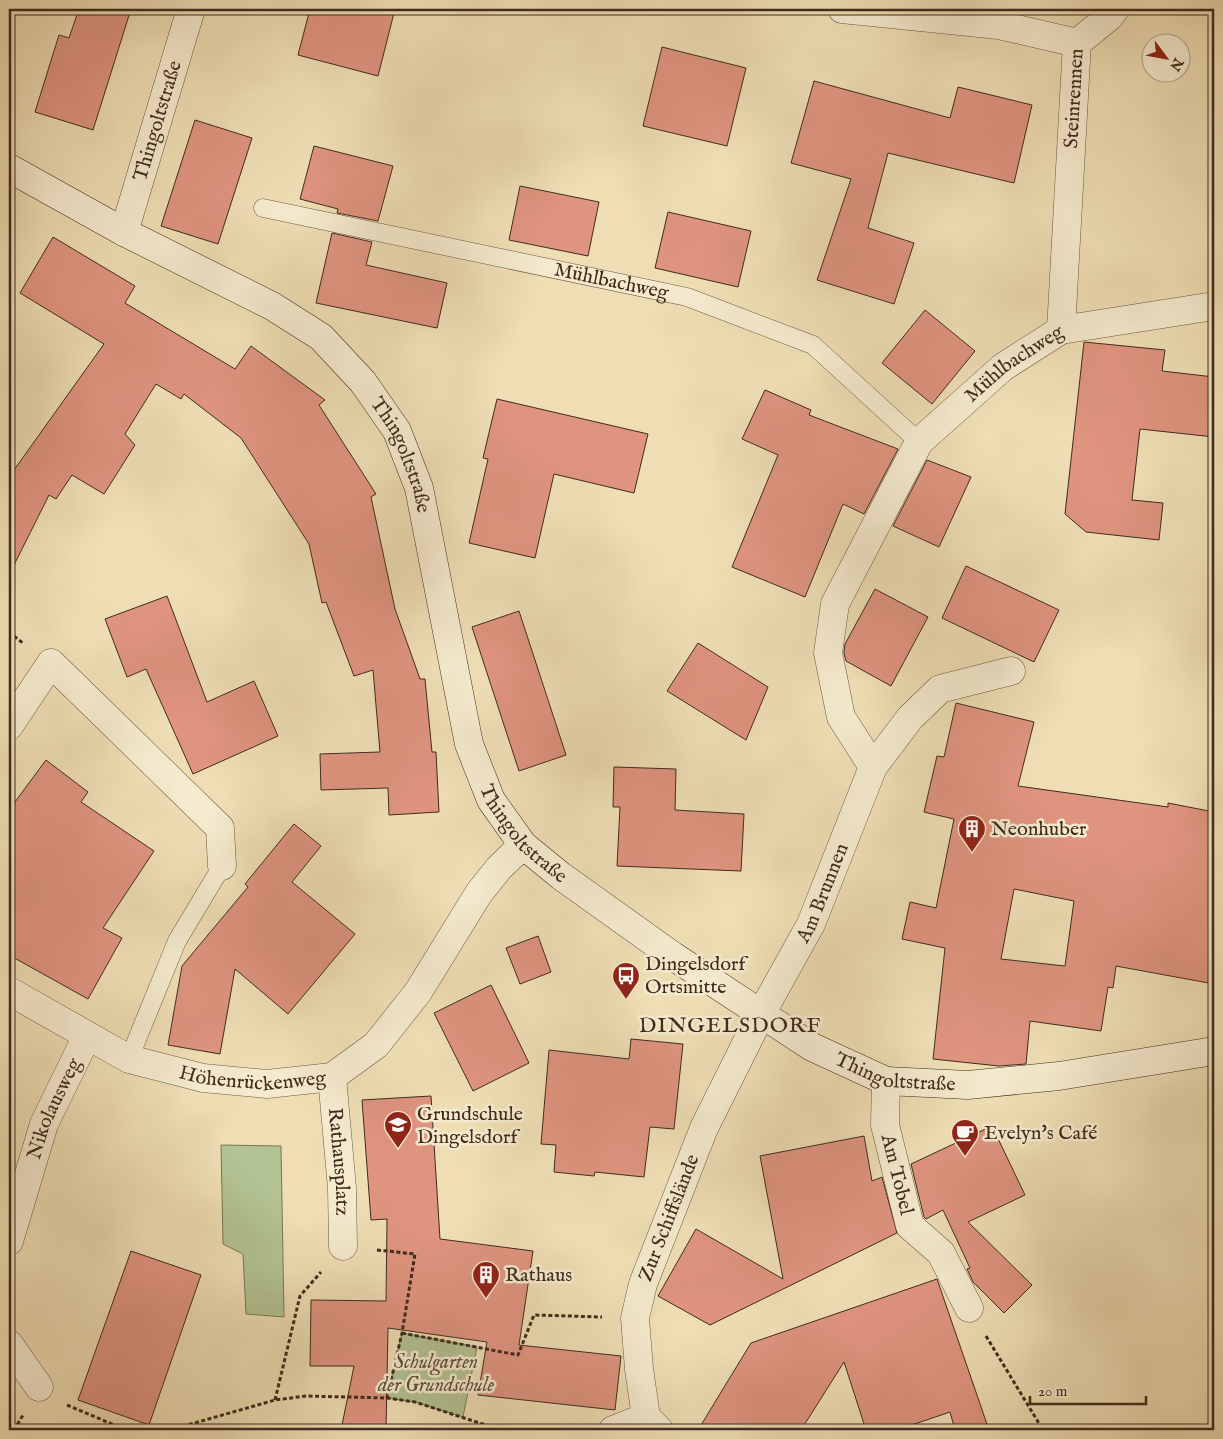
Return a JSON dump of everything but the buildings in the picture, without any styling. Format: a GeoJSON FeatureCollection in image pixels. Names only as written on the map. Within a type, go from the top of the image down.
{"type":"FeatureCollection","features":[{"type":"Feature","properties":{"kind":"street","name":"Thingoltstraße"},"geometry":{"type":"LineString","coordinates":[[124,232],[191,9]]}},
{"type":"Feature","properties":{"kind":"street","name":"Steinrennen"},"geometry":{"type":"LineString","coordinates":[[842,9],[999,25],[1077,43],[1061,330]]}},
{"type":"Feature","properties":{"kind":"street"},"geometry":{"type":"LineString","coordinates":[[1077,43],[1109,17],[1115,9]]}},
{"type":"Feature","properties":{"kind":"street","name":"Thingoltstraße"},"geometry":{"type":"LineString","coordinates":[[9,168],[124,232],[272,306],[321,337],[363,382],[397,431],[419,488],[469,744],[491,800],[523,845],[561,876],[665,951],[812,1047],[886,1081],[968,1085],[1059,1076],[1214,1051]]}},
{"type":"Feature","properties":{"kind":"street","name":"Mühlbachweg"},"geometry":{"type":"LineString","coordinates":[[873,766],[841,717],[828,653],[835,604],[919,442],[1003,367],[1061,330],[1214,306]]}},
{"type":"Feature","properties":{"kind":"street"},"geometry":{"type":"LineString","coordinates":[[9,726],[51,663],[220,828],[222,866]]}},
{"type":"Feature","properties":{"kind":"street","name":"Am Brunnen"},"geometry":{"type":"LineString","coordinates":[[761,1014],[811,924],[873,766],[910,718],[940,689],[1011,671]]}},
{"type":"Feature","properties":{"kind":"street","name":"Höhenrückenweg"},"geometry":{"type":"LineString","coordinates":[[9,990],[130,1060],[203,1078],[267,1084],[332,1077],[376,1046],[418,992],[479,892],[523,845]]}},
{"type":"Feature","properties":{"kind":"street","name":"Zur Schiffslände"},"geometry":{"type":"LineString","coordinates":[[653,1424],[639,1369],[635,1318],[643,1284],[704,1128],[761,1014]]}},
{"type":"Feature","properties":{"kind":"street","name":"Nikolausweg"},"geometry":{"type":"LineString","coordinates":[[9,1241],[44,1124],[87,1036]]}},
{"type":"Feature","properties":{"kind":"street","name":"Rathausplatz"},"geometry":{"type":"LineString","coordinates":[[332,1077],[342,1188],[343,1246]]}},
{"type":"Feature","properties":{"kind":"street","name":"Am Tobel"},"geometry":{"type":"LineString","coordinates":[[886,1081],[885,1125],[910,1226],[941,1253],[969,1308]]}},
{"type":"Feature","properties":{"kind":"street"},"geometry":{"type":"LineString","coordinates":[[9,1344],[39,1387]]}},
{"type":"Feature","properties":{"kind":"street"},"geometry":{"type":"LineString","coordinates":[[613,1430],[653,1424]]}},
{"type":"Feature","properties":{"kind":"lane","name":"Mühlbachweg"},"geometry":{"type":"LineString","coordinates":[[263,208],[687,297],[812,345],[919,442]]}},
{"type":"Feature","properties":{"kind":"lane"},"geometry":{"type":"LineString","coordinates":[[130,1060],[177,941],[222,866]]}},
{"type":"Feature","properties":{"kind":"path"},"geometry":{"type":"LineString","coordinates":[[275,1400],[300,1296],[343,1246],[415,1254],[402,1333],[386,1398]]}},
{"type":"Feature","properties":{"kind":"path"},"geometry":{"type":"LineString","coordinates":[[969,1308],[1042,1430]]}},
{"type":"Feature","properties":{"kind":"path"},"geometry":{"type":"LineString","coordinates":[[402,1333],[518,1355],[534,1315],[635,1318]]}},
{"type":"Feature","properties":{"kind":"path"},"geometry":{"type":"LineString","coordinates":[[39,1387],[71,1408],[126,1430]]}},
{"type":"Feature","properties":{"kind":"path"},"geometry":{"type":"LineString","coordinates":[[170,1430],[275,1400],[306,1396],[386,1398],[415,1402],[501,1430]]}},
{"type":"Feature","properties":{"kind":"green space"},"geometry":{"type":"Polygon","coordinates":[[[221,1145],[281,1146],[284,1317],[246,1314],[243,1254],[223,1244],[221,1145]]]}},
{"type":"Feature","properties":{"kind":"green space","name":"Schulgarten der Grundschule"},"geometry":{"type":"Polygon","coordinates":[[[402,1333],[477,1347],[463,1417],[415,1402],[387,1398],[402,1333]]]}},
{"type":"Feature","properties":{"kind":"place","name":"Neonhuber"},"geometry":{"type":"Point","coordinates":[972,853]}},
{"type":"Feature","properties":{"kind":"place","name":"Dingelsdorf Ortsmitte"},"geometry":{"type":"Point","coordinates":[626,1000]}},
{"type":"Feature","properties":{"kind":"place","name":"Grundschule Dingelsdorf"},"geometry":{"type":"Point","coordinates":[398,1149]}},
{"type":"Feature","properties":{"kind":"place","name":"Evelyn's Café"},"geometry":{"type":"Point","coordinates":[965,1157]}},
{"type":"Feature","properties":{"kind":"place","name":"Rathaus"},"geometry":{"type":"Point","coordinates":[486,1299]}},
{"type":"Feature","properties":{"kind":"district","name":"DINGELSDORF"},"geometry":{"type":"Point","coordinates":[730,1026]}}]}
